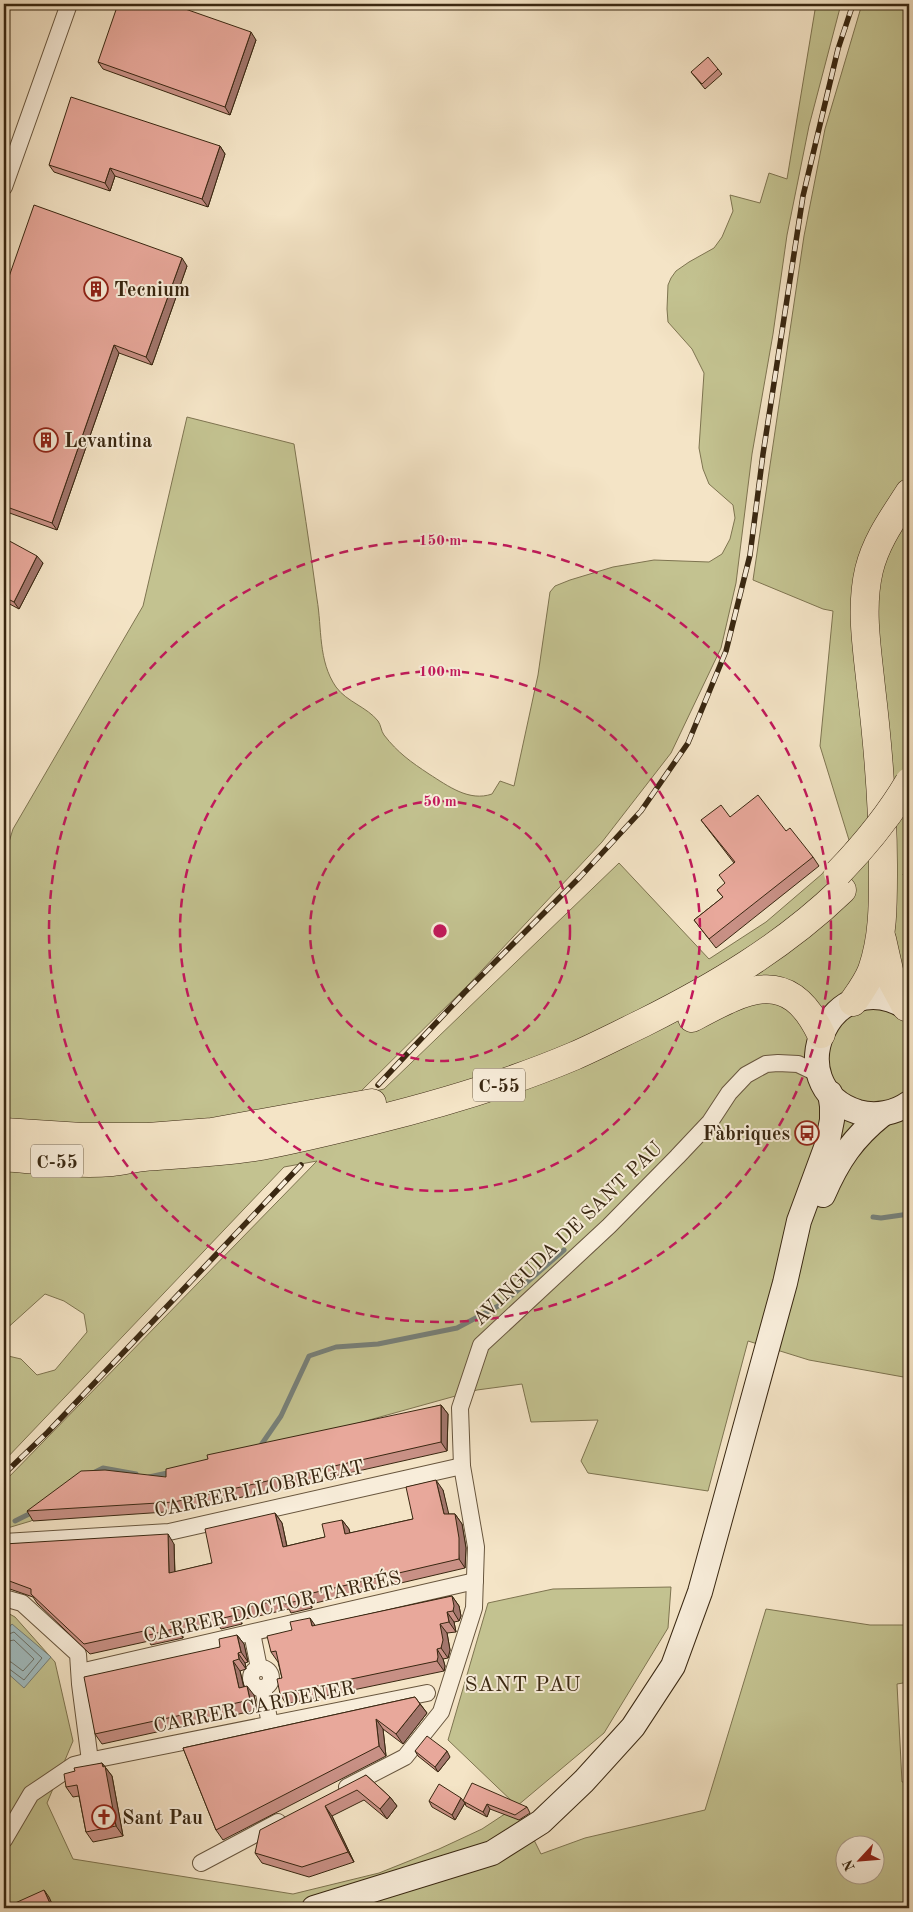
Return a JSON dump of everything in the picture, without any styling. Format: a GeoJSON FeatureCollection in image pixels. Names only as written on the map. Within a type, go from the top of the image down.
{"type":"FeatureCollection","features":[{"type":"Feature","properties":{"kind":"highway"},"geometry":{"type":"LineString","coordinates":[[853,1002],[872,970],[880,933],[883,889],[883,810],[864,607],[873,554],[882,535],[901,512],[909,493]]}},
{"type":"Feature","properties":{"kind":"highway","name":"C-55"},"geometry":{"type":"LineString","coordinates":[[4,1157],[48,1161],[111,1162],[141,1157],[218,1152],[308,1137],[447,1101],[489,1088],[575,1056],[657,1016],[735,973],[805,923],[840,882],[909,782]]}},
{"type":"Feature","properties":{"kind":"highway","name":"C-55"},"geometry":{"type":"LineString","coordinates":[[4,1132],[82,1137],[148,1137],[212,1132],[400,1098],[479,1076],[607,1028],[660,1000],[740,953],[814,897],[840,882],[873,857],[909,808]]}},
{"type":"Feature","properties":{"kind":"highway"},"geometry":{"type":"LineString","coordinates":[[880,933],[891,979],[908,1008]]}},
{"type":"Feature","properties":{"kind":"highway"},"geometry":{"type":"LineString","coordinates":[[111,1162],[175,1164],[280,1154],[310,1150],[381,1135],[443,1119],[517,1096],[588,1068],[737,995],[763,989],[780,991],[795,998],[808,1011],[817,1064]]}},
{"type":"Feature","properties":{"kind":"main road"},"geometry":{"type":"LineString","coordinates":[[314,1908],[492,1853],[541,1822],[584,1781],[633,1727],[673,1666],[700,1592],[791,1259],[799,1221],[827,1145],[832,1120],[832,1106],[817,1064],[834,1015],[853,1002],[866,999],[880,998],[894,1001],[908,1008]]}},
{"type":"Feature","properties":{"kind":"main road"},"geometry":{"type":"LineString","coordinates":[[817,1064],[837,1100],[854,1110],[863,1113],[883,1114],[899,1109],[909,1103]]}},
{"type":"Feature","properties":{"kind":"main road"},"geometry":{"type":"LineString","coordinates":[[791,1259],[806,1233],[824,1192],[844,1154],[856,1138],[883,1114]]}},
{"type":"Feature","properties":{"kind":"street"},"geometry":{"type":"LineString","coordinates":[[4,187],[69,4]]}},
{"type":"Feature","properties":{"kind":"street","name":"AVINGUDA DE SANT PAU"},"geometry":{"type":"LineString","coordinates":[[335,1793],[405,1757],[441,1712],[474,1608],[476,1547],[462,1466],[460,1408],[481,1345],[608,1226],[677,1157],[710,1122],[729,1093],[746,1075],[766,1064],[817,1064]]}},
{"type":"Feature","properties":{"kind":"street","name":"CARRER LLOBREGAT"},"geometry":{"type":"LineString","coordinates":[[4,1542],[169,1532],[462,1466]]}},
{"type":"Feature","properties":{"kind":"street","name":"CARRER DOCTOR TARRÉS"},"geometry":{"type":"LineString","coordinates":[[80,1672],[474,1581]]}},
{"type":"Feature","properties":{"kind":"street"},"geometry":{"type":"LineString","coordinates":[[4,1598],[22,1603],[78,1654],[90,1761]]}},
{"type":"Feature","properties":{"kind":"street"},"geometry":{"type":"LineString","coordinates":[[252,1633],[259,1668],[267,1670],[271,1676],[269,1684],[263,1688],[270,1724]]}},
{"type":"Feature","properties":{"kind":"street","name":"CARRER CARDENER"},"geometry":{"type":"LineString","coordinates":[[4,1840],[30,1794],[74,1765],[428,1693]]}},
{"type":"Feature","properties":{"kind":"street"},"geometry":{"type":"LineString","coordinates":[[201,1862],[291,1816]]}},
{"type":"Feature","properties":{"kind":"shaded area"},"geometry":{"type":"Polygon","coordinates":[[[816,4],[841,4],[809,126],[787,235],[773,334],[752,454],[736,583],[721,648],[671,753],[602,842],[469,984],[357,1095],[384,1089],[619,863],[709,959],[766,922],[822,874],[849,840],[820,746],[833,611],[823,609],[753,580],[804,236],[825,129],[862,4],[909,4],[909,1378],[809,1360],[748,1341],[708,1491],[588,1473],[581,1461],[598,1420],[531,1422],[522,1384],[477,1390],[162,1479],[85,1479],[31,1521],[4,1529],[4,1482],[317,1161],[284,1167],[4,1461],[4,1355],[21,1359],[37,1375],[55,1370],[87,1332],[84,1314],[64,1301],[45,1294],[4,1331],[4,858],[13,829],[143,606],[187,417],[294,444],[319,610],[323,655],[330,677],[336,687],[346,697],[373,716],[379,723],[384,735],[405,757],[451,788],[475,796],[483,796],[492,794],[500,781],[514,786],[538,675],[550,592],[555,586],[613,567],[654,560],[709,562],[722,554],[730,539],[735,518],[733,505],[709,484],[703,469],[699,448],[704,373],[692,349],[668,322],[668,285],[676,271],[714,248],[722,237],[733,211],[730,195],[760,203],[769,173],[787,179],[816,4]]]}},
{"type":"Feature","properties":{"kind":"shaded area"},"geometry":{"type":"Polygon","coordinates":[[[671,1587],[668,1628],[604,1733],[517,1806],[448,1740],[488,1603],[553,1589],[671,1587]]]}},
{"type":"Feature","properties":{"kind":"shaded area"},"geometry":{"type":"Polygon","coordinates":[[[766,1609],[870,1625],[909,1625],[909,1682],[897,1684],[902,1782],[909,1782],[909,1908],[4,1908],[4,1611],[15,1617],[55,1662],[73,1741],[47,1803],[73,1859],[293,1894],[379,1873],[482,1829],[517,1806],[541,1854],[585,1838],[705,1810],[766,1609]]]}},
{"type":"Feature","properties":{"kind":"water"},"geometry":{"type":"Polygon","coordinates":[[[12,1624],[51,1657],[24,1688],[4,1670],[4,1633],[12,1624]]]}},
{"type":"Feature","properties":{"kind":"building"},"geometry":{"type":"Polygon","coordinates":[[[118,4],[171,4],[251,32],[225,107],[98,62],[118,4]]]}},
{"type":"Feature","properties":{"kind":"building"},"geometry":{"type":"Polygon","coordinates":[[[708,57],[718,69],[702,84],[691,72],[708,57]]]}},
{"type":"Feature","properties":{"kind":"building"},"geometry":{"type":"Polygon","coordinates":[[[71,97],[220,146],[202,199],[110,168],[105,183],[49,165],[71,97]]]}},
{"type":"Feature","properties":{"kind":"building"},"geometry":{"type":"Polygon","coordinates":[[[34,205],[182,258],[146,357],[114,345],[52,523],[4,506],[4,291],[34,205]]]}},
{"type":"Feature","properties":{"kind":"building"},"geometry":{"type":"Polygon","coordinates":[[[4,538],[37,556],[14,602],[4,597],[4,538]]]}},
{"type":"Feature","properties":{"kind":"building"},"geometry":{"type":"Polygon","coordinates":[[[758,795],[786,831],[790,828],[813,857],[709,939],[694,920],[723,897],[717,890],[725,883],[719,875],[735,862],[701,820],[721,805],[730,817],[758,795]]]}},
{"type":"Feature","properties":{"kind":"building"},"geometry":{"type":"Polygon","coordinates":[[[909,871],[909,885],[903,874],[909,871]]]}},
{"type":"Feature","properties":{"kind":"building"},"geometry":{"type":"Polygon","coordinates":[[[441,1405],[441,1442],[174,1502],[27,1511],[81,1471],[105,1470],[166,1477],[166,1469],[208,1459],[207,1455],[441,1405]]]}},
{"type":"Feature","properties":{"kind":"building"},"geometry":{"type":"Polygon","coordinates":[[[436,1480],[444,1514],[455,1514],[459,1538],[459,1559],[304,1595],[305,1599],[285,1604],[283,1599],[234,1610],[236,1615],[215,1620],[214,1614],[176,1622],[177,1628],[145,1636],[144,1631],[84,1644],[31,1594],[31,1589],[4,1579],[4,1544],[168,1534],[169,1573],[212,1563],[205,1529],[275,1513],[283,1547],[325,1537],[322,1524],[342,1520],[345,1534],[413,1519],[406,1487],[436,1480]]]}},
{"type":"Feature","properties":{"kind":"building"},"geometry":{"type":"Polygon","coordinates":[[[452,1596],[453,1611],[447,1612],[449,1622],[440,1624],[443,1640],[441,1648],[437,1649],[437,1661],[280,1694],[277,1679],[282,1678],[276,1651],[271,1652],[267,1636],[292,1630],[290,1622],[310,1618],[312,1626],[452,1596]]]}},
{"type":"Feature","properties":{"kind":"building"},"geometry":{"type":"Polygon","coordinates":[[[237,1635],[241,1652],[238,1653],[239,1659],[233,1661],[239,1688],[247,1686],[250,1700],[95,1734],[84,1677],[220,1647],[219,1639],[237,1635]]]}},
{"type":"Feature","properties":{"kind":"building"},"geometry":{"type":"Polygon","coordinates":[[[415,1697],[420,1704],[396,1734],[376,1719],[379,1746],[216,1830],[183,1748],[415,1697]]]}},
{"type":"Feature","properties":{"kind":"building"},"geometry":{"type":"Polygon","coordinates":[[[427,1736],[447,1751],[435,1767],[415,1751],[427,1736]]]}},
{"type":"Feature","properties":{"kind":"building","name":"Sant Pau"},"geometry":{"type":"Polygon","coordinates":[[[102,1763],[103,1767],[105,1766],[116,1826],[86,1832],[77,1785],[66,1787],[64,1774],[75,1771],[74,1768],[102,1763]]]}},
{"type":"Feature","properties":{"kind":"building"},"geometry":{"type":"Polygon","coordinates":[[[366,1775],[390,1797],[380,1809],[357,1790],[325,1806],[348,1852],[302,1867],[255,1853],[260,1830],[366,1775]]]}},
{"type":"Feature","properties":{"kind":"building"},"geometry":{"type":"Polygon","coordinates":[[[472,1783],[527,1807],[515,1815],[487,1804],[483,1812],[463,1801],[472,1783]]]}},
{"type":"Feature","properties":{"kind":"building"},"geometry":{"type":"Polygon","coordinates":[[[439,1784],[461,1798],[452,1815],[429,1801],[439,1784]]]}},
{"type":"Feature","properties":{"kind":"building"},"geometry":{"type":"Polygon","coordinates":[[[44,1890],[52,1908],[4,1908],[44,1890]]]}},
{"type":"Feature","properties":{"kind":"waterway"},"geometry":{"type":"LineString","coordinates":[[873,1217],[881,1218],[909,1214]]}},
{"type":"Feature","properties":{"kind":"waterway"},"geometry":{"type":"LineString","coordinates":[[259,1448],[281,1416],[309,1356],[336,1347],[378,1344],[457,1328],[502,1304],[564,1250]]}},
{"type":"Feature","properties":{"kind":"waterway"},"geometry":{"type":"LineString","coordinates":[[93,1473],[103,1468],[136,1474]]}},
{"type":"Feature","properties":{"kind":"waterway"},"geometry":{"type":"LineString","coordinates":[[149,1477],[172,1472]]}},
{"type":"Feature","properties":{"kind":"waterway"},"geometry":{"type":"LineString","coordinates":[[15,1521],[35,1511]]}},
{"type":"Feature","properties":{"kind":"railway"},"geometry":{"type":"LineString","coordinates":[[378,1085],[464,993],[580,877],[641,811],[688,743],[726,651],[750,555],[763,454],[803,196],[838,49],[853,4]]}},
{"type":"Feature","properties":{"kind":"railway"},"geometry":{"type":"LineString","coordinates":[[4,1474],[48,1432],[301,1165]]}},
{"type":"Feature","properties":{"kind":"place","name":"Tecnium"},"geometry":{"type":"Point","coordinates":[96,289]}},
{"type":"Feature","properties":{"kind":"place","name":"Levantina"},"geometry":{"type":"Point","coordinates":[46,440]}},
{"type":"Feature","properties":{"kind":"place","name":"Fàbriques"},"geometry":{"type":"Point","coordinates":[807,1133]}},
{"type":"Feature","properties":{"kind":"place","name":"Sant Pau"},"geometry":{"type":"Point","coordinates":[104,1817]}},
{"type":"Feature","properties":{"kind":"district","name":"SANT PAU"},"geometry":{"type":"Point","coordinates":[523,1684]}}]}
